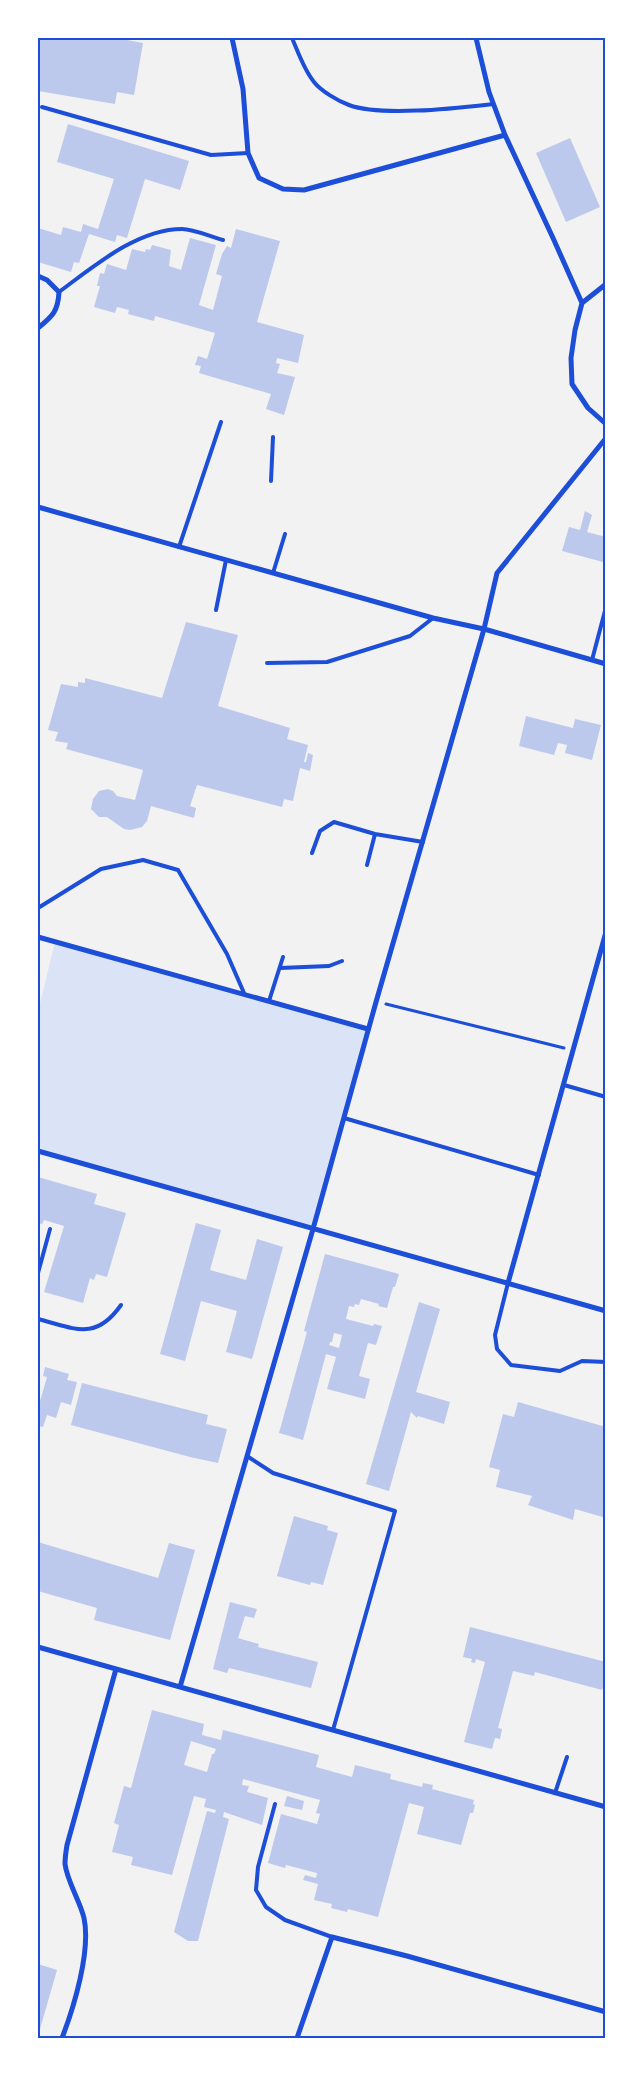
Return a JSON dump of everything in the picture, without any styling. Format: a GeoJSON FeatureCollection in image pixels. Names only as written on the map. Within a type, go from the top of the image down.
{"type":"FeatureCollection","features":[{"type":"Feature","properties":{"kind":"street"},"geometry":{"type":"LineString","coordinates":[[232,38],[243,89],[248,153],[259,178],[283,189],[304,190],[505,135]]}},
{"type":"Feature","properties":{"kind":"street"},"geometry":{"type":"LineString","coordinates":[[476,38],[493,104],[505,135],[582,303]]}},
{"type":"Feature","properties":{"kind":"street"},"geometry":{"type":"LineString","coordinates":[[38,276],[48,280],[59,292],[58,307],[38,328]]}},
{"type":"Feature","properties":{"kind":"street"},"geometry":{"type":"LineString","coordinates":[[606,284],[582,303],[575,330],[571,358],[572,384],[588,408],[606,424]]}},
{"type":"Feature","properties":{"kind":"street"},"geometry":{"type":"LineString","coordinates":[[180,1687],[484,629],[497,573],[606,438]]}},
{"type":"Feature","properties":{"kind":"street"},"geometry":{"type":"LineString","coordinates":[[38,507],[606,664]]}},
{"type":"Feature","properties":{"kind":"street"},"geometry":{"type":"LineString","coordinates":[[508,1283],[605,935]]}},
{"type":"Feature","properties":{"kind":"street"},"geometry":{"type":"LineString","coordinates":[[38,937],[368,1029]]}},
{"type":"Feature","properties":{"kind":"street"},"geometry":{"type":"LineString","coordinates":[[38,1151],[606,1311]]}},
{"type":"Feature","properties":{"kind":"street"},"geometry":{"type":"LineString","coordinates":[[38,1647],[606,1807]]}},
{"type":"Feature","properties":{"kind":"street"},"geometry":{"type":"LineString","coordinates":[[62,2038],[72,2013],[83,1958],[85,1936],[84,1919],[65,1865],[66,1845],[116,1669]]}},
{"type":"Feature","properties":{"kind":"street"},"geometry":{"type":"LineString","coordinates":[[297,2038],[332,1937],[606,2012]]}},
{"type":"Feature","properties":{"kind":"lane"},"geometry":{"type":"LineString","coordinates":[[292,38],[314,82],[348,105],[370,110],[402,110],[462,108],[493,104]]}},
{"type":"Feature","properties":{"kind":"lane"},"geometry":{"type":"LineString","coordinates":[[42,107],[211,155],[248,153]]}},
{"type":"Feature","properties":{"kind":"lane"},"geometry":{"type":"LineString","coordinates":[[59,292],[100,260],[127,245],[157,233],[183,228],[223,240]]}},
{"type":"Feature","properties":{"kind":"lane"},"geometry":{"type":"LineString","coordinates":[[179,547],[221,422]]}},
{"type":"Feature","properties":{"kind":"lane"},"geometry":{"type":"LineString","coordinates":[[271,481],[273,437]]}},
{"type":"Feature","properties":{"kind":"lane"},"geometry":{"type":"LineString","coordinates":[[273,573],[285,534]]}},
{"type":"Feature","properties":{"kind":"lane"},"geometry":{"type":"LineString","coordinates":[[216,610],[226,560]]}},
{"type":"Feature","properties":{"kind":"lane"},"geometry":{"type":"LineString","coordinates":[[592,660],[606,607]]}},
{"type":"Feature","properties":{"kind":"lane"},"geometry":{"type":"LineString","coordinates":[[267,663],[327,662],[410,636],[434,618]]}},
{"type":"Feature","properties":{"kind":"lane"},"geometry":{"type":"LineString","coordinates":[[312,853],[320,832],[334,822],[375,834],[423,842]]}},
{"type":"Feature","properties":{"kind":"lane"},"geometry":{"type":"LineString","coordinates":[[367,865],[375,834]]}},
{"type":"Feature","properties":{"kind":"lane"},"geometry":{"type":"LineString","coordinates":[[38,908],[101,869],[143,860],[178,870],[227,954],[244,993]]}},
{"type":"Feature","properties":{"kind":"lane"},"geometry":{"type":"LineString","coordinates":[[269,1001],[283,957]]}},
{"type":"Feature","properties":{"kind":"lane"},"geometry":{"type":"LineString","coordinates":[[280,968],[329,966],[342,961]]}},
{"type":"Feature","properties":{"kind":"lane"},"geometry":{"type":"LineString","coordinates":[[564,1085],[606,1097]]}},
{"type":"Feature","properties":{"kind":"lane"},"geometry":{"type":"LineString","coordinates":[[344,1118],[539,1175]]}},
{"type":"Feature","properties":{"kind":"lane"},"geometry":{"type":"LineString","coordinates":[[38,1273],[50,1229]]}},
{"type":"Feature","properties":{"kind":"lane"},"geometry":{"type":"LineString","coordinates":[[508,1283],[495,1335],[497,1349],[511,1365],[560,1372],[582,1361],[606,1362]]}},
{"type":"Feature","properties":{"kind":"lane"},"geometry":{"type":"LineString","coordinates":[[38,1319],[78,1329],[96,1329],[111,1320],[121,1305]]}},
{"type":"Feature","properties":{"kind":"lane"},"geometry":{"type":"LineString","coordinates":[[247,1456],[273,1473],[395,1511],[333,1730]]}},
{"type":"Feature","properties":{"kind":"lane"},"geometry":{"type":"LineString","coordinates":[[555,1793],[567,1757]]}},
{"type":"Feature","properties":{"kind":"lane"},"geometry":{"type":"LineString","coordinates":[[275,1804],[258,1867],[256,1890],[266,1907],[285,1920],[332,1937]]}},
{"type":"Feature","properties":{"kind":"path"},"geometry":{"type":"LineString","coordinates":[[376,1002],[573,1050]]}},
{"type":"Feature","properties":{"kind":"shaded area"},"geometry":{"type":"Polygon","coordinates":[[[55,942],[368,1029],[313,1229],[38,1151],[38,1011],[55,942]]]}},
{"type":"Feature","properties":{"kind":"building"},"geometry":{"type":"Polygon","coordinates":[[[38,38],[127,38],[127,40],[143,43],[134,95],[117,92],[115,104],[38,91],[38,38]]]}},
{"type":"Feature","properties":{"kind":"building"},"geometry":{"type":"Polygon","coordinates":[[[68,124],[189,161],[180,190],[145,179],[127,238],[117,235],[115,242],[89,234],[79,263],[74,262],[71,272],[38,262],[38,228],[61,235],[63,227],[81,232],[83,224],[98,229],[114,179],[57,162],[68,124]]]}},
{"type":"Feature","properties":{"kind":"building"},"geometry":{"type":"Polygon","coordinates":[[[570,138],[600,207],[566,222],[536,153],[570,138]]]}},
{"type":"Feature","properties":{"kind":"building"},"geometry":{"type":"Polygon","coordinates":[[[236,229],[280,241],[257,322],[304,335],[298,363],[277,358],[276,363],[280,364],[277,373],[295,377],[284,415],[266,409],[271,394],[199,373],[201,366],[195,365],[198,356],[207,359],[215,333],[155,316],[154,321],[128,314],[129,310],[117,307],[115,313],[94,307],[100,286],[97,286],[100,273],[104,274],[107,264],[126,270],[132,249],[145,252],[146,249],[150,250],[152,245],[171,250],[169,266],[181,270],[190,238],[216,245],[199,305],[213,310],[222,276],[216,274],[222,254],[227,246],[231,248],[236,229]]]}},
{"type":"Feature","properties":{"kind":"building"},"geometry":{"type":"Polygon","coordinates":[[[585,511],[592,515],[587,532],[606,537],[603,562],[562,551],[569,527],[580,530],[585,511]]]}},
{"type":"Feature","properties":{"kind":"building"},"geometry":{"type":"Polygon","coordinates":[[[186,622],[238,635],[218,706],[290,728],[287,739],[308,745],[304,762],[306,762],[308,753],[313,755],[310,771],[300,768],[293,801],[284,799],[282,807],[197,785],[190,806],[196,808],[194,818],[151,806],[147,821],[142,827],[130,830],[124,829],[107,817],[99,817],[91,809],[93,799],[99,791],[108,789],[117,796],[135,800],[143,770],[66,749],[68,743],[55,741],[58,732],[48,730],[61,684],[78,687],[78,682],[85,683],[85,678],[162,698],[186,622]]]}},
{"type":"Feature","properties":{"kind":"building"},"geometry":{"type":"Polygon","coordinates":[[[526,716],[573,728],[575,719],[601,725],[592,760],[565,753],[567,745],[558,743],[554,755],[519,746],[526,716]]]}},
{"type":"Feature","properties":{"kind":"building"},"geometry":{"type":"Polygon","coordinates":[[[38,1177],[97,1194],[94,1204],[126,1213],[107,1277],[96,1274],[94,1280],[90,1278],[83,1303],[44,1292],[64,1226],[44,1220],[42,1224],[38,1223],[38,1177]]]}},
{"type":"Feature","properties":{"kind":"building"},"geometry":{"type":"Polygon","coordinates":[[[196,1223],[221,1230],[210,1270],[246,1280],[257,1239],[283,1247],[252,1359],[226,1352],[237,1311],[201,1301],[185,1361],[160,1354],[196,1223]]]}},
{"type":"Feature","properties":{"kind":"building"},"geometry":{"type":"Polygon","coordinates":[[[325,1254],[399,1274],[387,1308],[361,1299],[359,1305],[349,1306],[346,1319],[373,1326],[374,1324],[382,1326],[376,1345],[368,1343],[359,1376],[370,1379],[365,1399],[327,1389],[336,1357],[326,1354],[303,1440],[279,1433],[307,1332],[304,1331],[325,1254]],[[334,1333],[332,1342],[329,1345],[339,1348],[342,1335],[334,1333]]]}},
{"type":"Feature","properties":{"kind":"building"},"geometry":{"type":"Polygon","coordinates":[[[419,1302],[440,1309],[416,1392],[450,1402],[444,1424],[418,1416],[417,1418],[411,1412],[389,1491],[366,1484],[419,1302]]]}},
{"type":"Feature","properties":{"kind":"building"},"geometry":{"type":"Polygon","coordinates":[[[45,1367],[69,1374],[67,1380],[77,1382],[71,1405],[61,1402],[56,1418],[47,1415],[43,1427],[38,1426],[38,1408],[47,1377],[43,1376],[45,1367]]]}},
{"type":"Feature","properties":{"kind":"building"},"geometry":{"type":"Polygon","coordinates":[[[82,1383],[208,1415],[206,1424],[227,1429],[218,1463],[71,1425],[82,1383]]]}},
{"type":"Feature","properties":{"kind":"building"},"geometry":{"type":"Polygon","coordinates":[[[518,1402],[606,1427],[606,1518],[575,1509],[573,1520],[528,1505],[532,1496],[496,1487],[500,1470],[489,1467],[503,1414],[514,1417],[518,1402]]]}},
{"type":"Feature","properties":{"kind":"building"},"geometry":{"type":"Polygon","coordinates":[[[294,1516],[328,1526],[327,1530],[338,1533],[323,1585],[311,1582],[310,1585],[277,1576],[294,1516]]]}},
{"type":"Feature","properties":{"kind":"building"},"geometry":{"type":"Polygon","coordinates":[[[38,1542],[158,1578],[169,1543],[195,1550],[170,1640],[94,1620],[97,1608],[38,1591],[38,1542]]]}},
{"type":"Feature","properties":{"kind":"building"},"geometry":{"type":"Polygon","coordinates":[[[230,1602],[257,1609],[254,1618],[245,1616],[238,1638],[259,1644],[258,1647],[318,1662],[311,1688],[229,1668],[227,1673],[213,1669],[230,1602]]]}},
{"type":"Feature","properties":{"kind":"building"},"geometry":{"type":"Polygon","coordinates":[[[470,1627],[606,1662],[606,1678],[602,1690],[535,1672],[534,1676],[513,1671],[498,1728],[502,1729],[500,1739],[495,1738],[492,1749],[464,1742],[485,1662],[476,1659],[475,1663],[471,1662],[472,1659],[463,1657],[470,1627]]]}},
{"type":"Feature","properties":{"kind":"building"},"geometry":{"type":"Polygon","coordinates":[[[152,1710],[204,1724],[202,1735],[221,1740],[223,1730],[319,1755],[316,1767],[352,1777],[355,1765],[391,1774],[390,1779],[422,1787],[423,1783],[433,1785],[432,1789],[474,1800],[473,1804],[475,1805],[473,1813],[470,1813],[461,1845],[417,1834],[424,1807],[409,1803],[378,1917],[348,1909],[347,1912],[331,1908],[332,1904],[314,1900],[318,1884],[303,1880],[305,1875],[316,1878],[317,1873],[286,1865],[285,1868],[268,1863],[281,1814],[317,1824],[320,1814],[316,1813],[320,1800],[243,1779],[242,1785],[249,1786],[247,1792],[268,1798],[262,1825],[224,1812],[223,1817],[229,1819],[198,1941],[188,1941],[174,1932],[207,1811],[215,1813],[216,1810],[204,1807],[206,1799],[194,1796],[172,1875],[131,1865],[133,1857],[112,1852],[119,1825],[114,1823],[124,1786],[131,1788],[152,1710]],[[191,1741],[184,1765],[207,1772],[212,1754],[214,1754],[216,1749],[191,1741]]]}},
{"type":"Feature","properties":{"kind":"building"},"geometry":{"type":"Polygon","coordinates":[[[287,1796],[304,1801],[302,1810],[284,1806],[287,1796]]]}},
{"type":"Feature","properties":{"kind":"building"},"geometry":{"type":"Polygon","coordinates":[[[38,1964],[57,1970],[38,2036],[38,1964]]]}}]}
